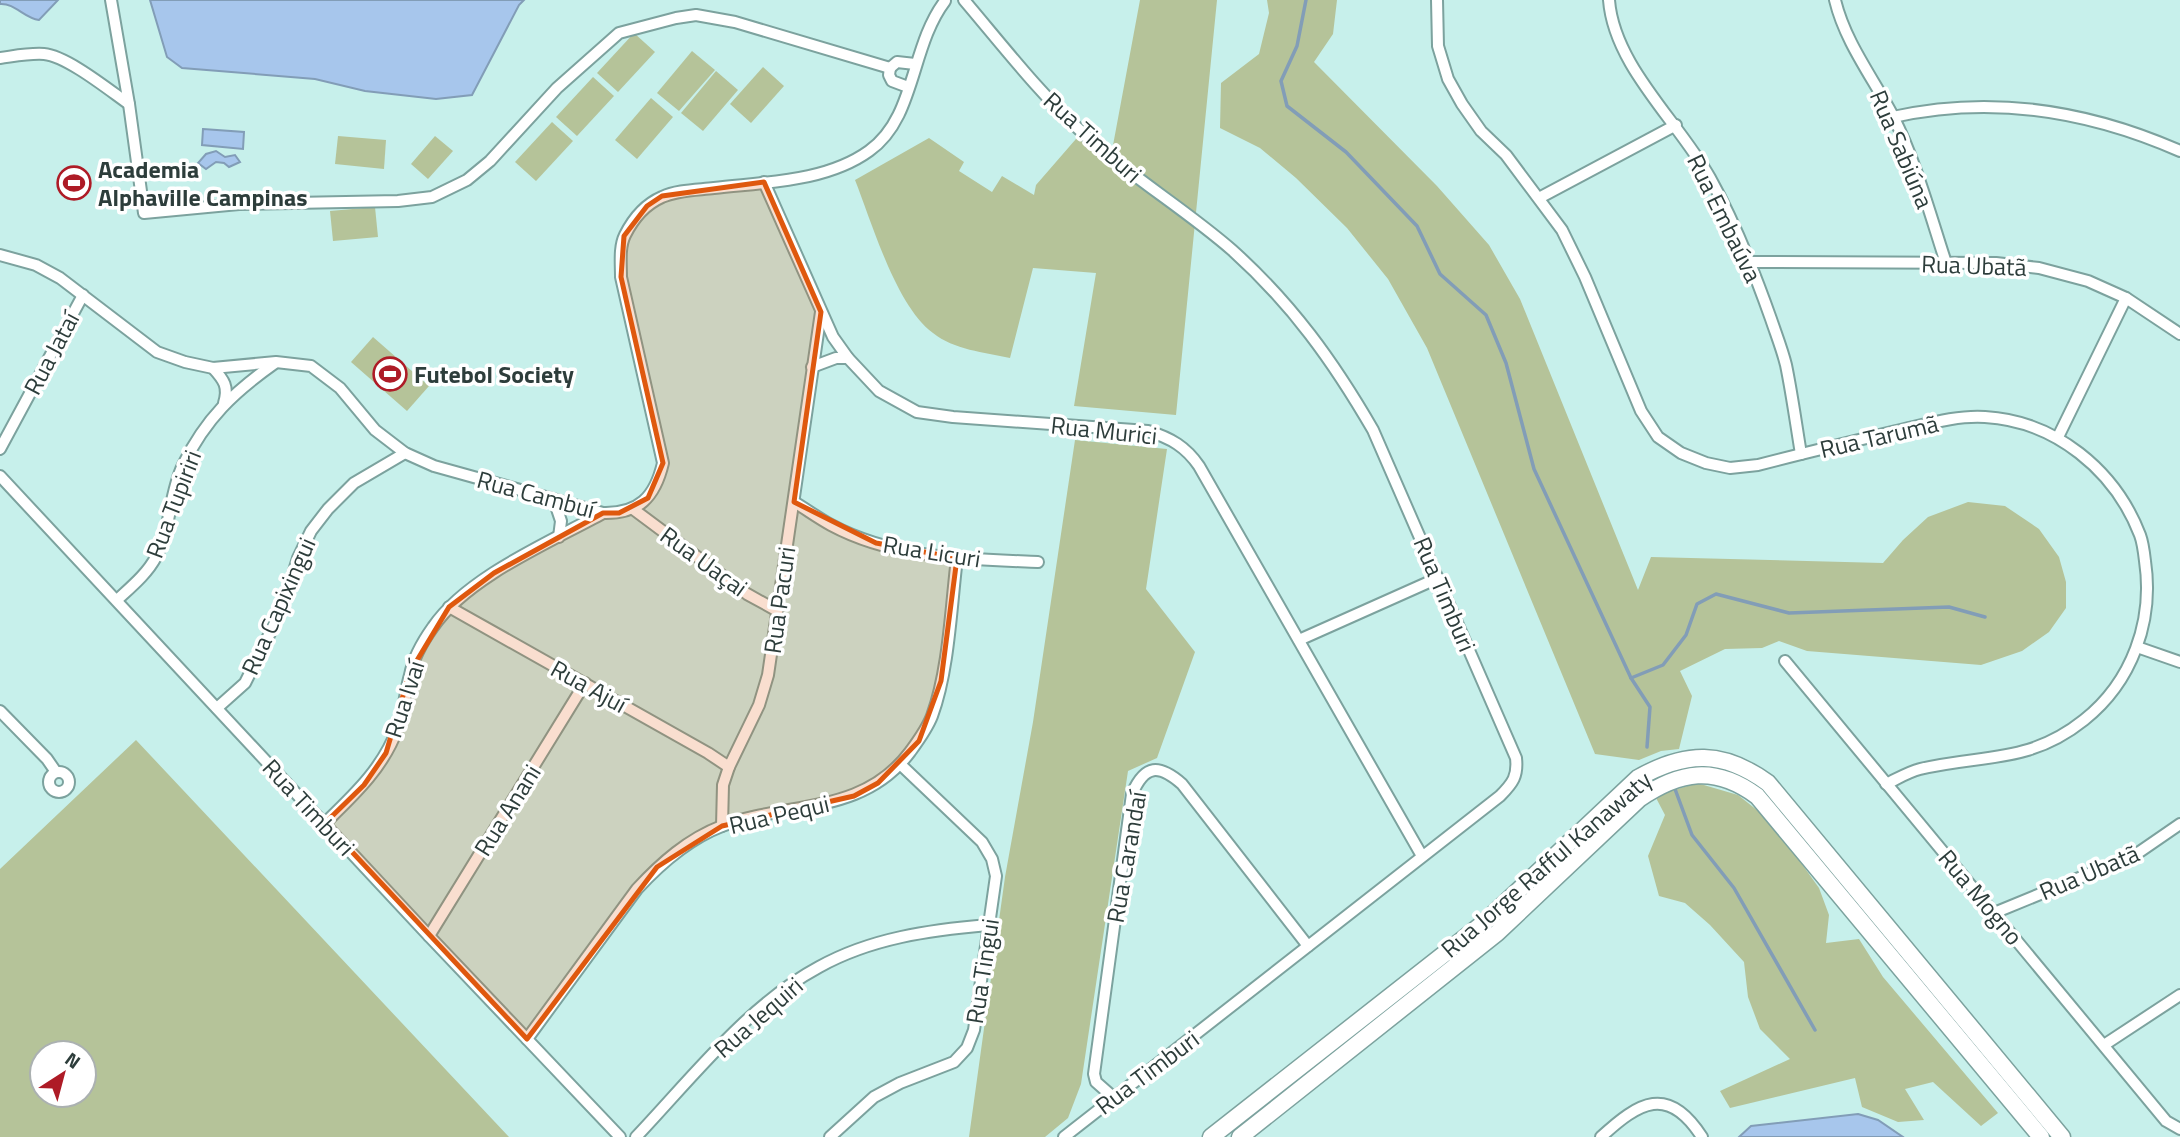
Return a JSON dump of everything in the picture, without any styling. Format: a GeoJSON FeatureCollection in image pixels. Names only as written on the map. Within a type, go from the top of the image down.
{"type":"FeatureCollection","features":[{"type":"Feature","properties":{"kind":"main road","name":"Rua Jorge Rafful Kanawaty"},"geometry":{"type":"LineString","coordinates":[[1211,1137],[1485,922],[1638,778],[1657,767],[1681,759],[1707,757],[1740,766],[1768,783],[2062,1137]]}},
{"type":"Feature","properties":{"kind":"main road","name":"Rua Jorge Rafful Kanawaty"},"geometry":{"type":"LineString","coordinates":[[1240,1137],[1497,933],[1639,799],[1658,786],[1679,778],[1704,774],[1723,776],[1742,785],[1756,796],[2041,1137]]}},
{"type":"Feature","properties":{"kind":"street"},"geometry":{"type":"LineString","coordinates":[[111,0],[144,214],[239,204],[398,201],[432,197],[467,180],[490,161],[557,88],[619,33],[677,18],[696,15],[735,22],[890,68]]}},
{"type":"Feature","properties":{"kind":"street"},"geometry":{"type":"LineString","coordinates":[[633,509],[648,498],[659,480],[663,463],[621,277],[624,236],[647,206],[662,196],[810,175],[846,165],[870,151],[886,136],[900,115],[927,30],[944,1],[955,4],[963,0]]}},
{"type":"Feature","properties":{"kind":"street","name":"Rua Timburi"},"geometry":{"type":"LineString","coordinates":[[963,0],[1049,100],[1086,136],[1131,174],[1230,249],[1274,290],[1312,334],[1345,382],[1373,430],[1516,758],[1518,774],[1500,796],[1064,1137]]}},
{"type":"Feature","properties":{"kind":"street","name":"Rua Tarumã"},"geometry":{"type":"LineString","coordinates":[[1437,0],[1438,46],[1448,79],[1481,131],[1506,155],[1562,230],[1641,411],[1658,437],[1681,453],[1706,463],[1730,468],[1758,464],[1941,421],[1984,417],[2024,424],[2058,437],[2095,465],[2123,500],[2141,537],[2147,572],[2146,613],[2137,647],[2127,670],[2110,695],[2086,719],[2060,738],[2026,753],[1917,769],[1886,784]]}},
{"type":"Feature","properties":{"kind":"street","name":"Rua Embaúva"},"geometry":{"type":"LineString","coordinates":[[1609,0],[1620,43],[1637,73],[1710,177],[1751,262],[1785,363],[1801,454]]}},
{"type":"Feature","properties":{"kind":"street","name":"Rua Sabiúna"},"geometry":{"type":"LineString","coordinates":[[1835,0],[1853,47],[1893,117],[1915,169],[1946,263]]}},
{"type":"Feature","properties":{"kind":"street"},"geometry":{"type":"LineString","coordinates":[[0,58],[47,54],[80,70],[129,104]]}},
{"type":"Feature","properties":{"kind":"street"},"geometry":{"type":"LineString","coordinates":[[908,87],[892,81],[890,68],[897,62],[915,64]]}},
{"type":"Feature","properties":{"kind":"street"},"geometry":{"type":"LineString","coordinates":[[1893,117],[1928,109],[1976,106],[2033,109],[2087,118],[2149,137],[2180,151]]}},
{"type":"Feature","properties":{"kind":"street"},"geometry":{"type":"LineString","coordinates":[[1539,198],[1676,125]]}},
{"type":"Feature","properties":{"kind":"street","name":"Rua Murici"},"geometry":{"type":"LineString","coordinates":[[764,183],[833,337],[848,358],[879,391],[917,412],[1149,431],[1169,437],[1188,450],[1422,856]]}},
{"type":"Feature","properties":{"kind":"street","name":"Rua Cambuí"},"geometry":{"type":"LineString","coordinates":[[0,255],[36,265],[60,278],[157,352],[185,362],[213,368],[276,362],[311,366],[340,388],[375,430],[405,453],[434,466],[603,513],[619,513],[633,509]]}},
{"type":"Feature","properties":{"kind":"street","name":"Rua Ubatã"},"geometry":{"type":"LineString","coordinates":[[1751,262],[1996,263],[2039,268],[2088,281],[2126,298],[2180,334]]}},
{"type":"Feature","properties":{"kind":"street","name":"Rua Jataí"},"geometry":{"type":"LineString","coordinates":[[0,449],[83,295]]}},
{"type":"Feature","properties":{"kind":"street"},"geometry":{"type":"LineString","coordinates":[[2058,437],[2126,298]]}},
{"type":"Feature","properties":{"kind":"street","name":"Rua Pacuri"},"geometry":{"type":"LineString","coordinates":[[722,826],[723,785],[729,767],[749,730],[765,685],[821,312]]}},
{"type":"Feature","properties":{"kind":"street"},"geometry":{"type":"LineString","coordinates":[[812,367],[836,358],[848,358]]}},
{"type":"Feature","properties":{"kind":"street","name":"Rua Tupiriri"},"geometry":{"type":"LineString","coordinates":[[117,600],[141,578],[156,557],[183,465],[208,424],[224,403],[276,362]]}},
{"type":"Feature","properties":{"kind":"street"},"geometry":{"type":"LineString","coordinates":[[213,368],[224,381],[227,393],[224,403]]}},
{"type":"Feature","properties":{"kind":"street","name":"Rua Capixingui"},"geometry":{"type":"LineString","coordinates":[[217,708],[245,683],[282,609],[298,558],[322,516],[354,483],[405,453]]}},
{"type":"Feature","properties":{"kind":"street","name":"Rua Timburi"},"geometry":{"type":"LineString","coordinates":[[0,476],[620,1137]]}},
{"type":"Feature","properties":{"kind":"street"},"geometry":{"type":"LineString","coordinates":[[554,500],[561,521],[559,537]]}},
{"type":"Feature","properties":{"kind":"street","name":"Rua Licuri"},"geometry":{"type":"LineString","coordinates":[[794,502],[832,525],[876,543],[917,553],[957,558],[1038,562]]}},
{"type":"Feature","properties":{"kind":"street","name":"Rua Uaçai"},"geometry":{"type":"LineString","coordinates":[[633,509],[747,594],[776,610]]}},
{"type":"Feature","properties":{"kind":"street","name":"Rua Ivaí"},"geometry":{"type":"LineString","coordinates":[[325,823],[365,785],[386,753],[398,727],[410,672],[422,645],[449,607],[494,573],[603,513]]}},
{"type":"Feature","properties":{"kind":"street","name":"Rua Pequi"},"geometry":{"type":"LineString","coordinates":[[527,1039],[637,889],[657,867],[681,849],[722,826],[854,796],[878,783],[901,765],[919,741],[932,717],[942,681],[957,558]]}},
{"type":"Feature","properties":{"kind":"street"},"geometry":{"type":"LineString","coordinates":[[1298,640],[1438,578]]}},
{"type":"Feature","properties":{"kind":"street","name":"Rua Ajuí"},"geometry":{"type":"LineString","coordinates":[[449,607],[729,767]]}},
{"type":"Feature","properties":{"kind":"street"},"geometry":{"type":"LineString","coordinates":[[2137,647],[2180,662]]}},
{"type":"Feature","properties":{"kind":"street","name":"Rua Mogno"},"geometry":{"type":"LineString","coordinates":[[1785,661],[2166,1121],[2180,1129]]}},
{"type":"Feature","properties":{"kind":"street","name":"Rua Anani"},"geometry":{"type":"LineString","coordinates":[[429,936],[585,684]]}},
{"type":"Feature","properties":{"kind":"street"},"geometry":{"type":"LineString","coordinates":[[0,711],[47,759],[56,772]]}},
{"type":"Feature","properties":{"kind":"street","name":"Rua Tingui"},"geometry":{"type":"LineString","coordinates":[[830,1137],[874,1097],[900,1083],[954,1062],[967,1048],[974,1030],[996,876],[992,859],[982,842],[901,765]]}},
{"type":"Feature","properties":{"kind":"street","name":"Rua Carandaí"},"geometry":{"type":"LineString","coordinates":[[1113,1097],[1096,1082],[1094,1074],[1132,793],[1147,771],[1159,769],[1170,774],[1182,785],[1308,946]]}},
{"type":"Feature","properties":{"kind":"street","name":"Rua Ubatã"},"geometry":{"type":"LineString","coordinates":[[1994,913],[2135,855],[2180,824]]}},
{"type":"Feature","properties":{"kind":"street","name":"Rua Jequiri"},"geometry":{"type":"LineString","coordinates":[[636,1137],[737,1030],[772,999],[819,967],[871,945],[927,931],[988,925]]}},
{"type":"Feature","properties":{"kind":"street"},"geometry":{"type":"LineString","coordinates":[[2104,1045],[2180,995]]}},
{"type":"Feature","properties":{"kind":"street"},"geometry":{"type":"LineString","coordinates":[[1601,1137],[1621,1119],[1640,1107],[1656,1102],[1684,1114],[1702,1137]]}},
{"type":"Feature","properties":{"kind":"highlighted area"},"geometry":{"type":"Polygon","coordinates":[[[764,182],[821,312],[794,502],[876,543],[957,558],[941,681],[919,741],[878,783],[854,796],[722,826],[657,867],[527,1039],[325,823],[364,785],[386,753],[410,672],[449,607],[494,573],[603,513],[619,513],[648,498],[663,463],[621,277],[624,236],[647,206],[662,196],[764,182]]]}},
{"type":"Feature","properties":{"kind":"green space"},"geometry":{"type":"Polygon","coordinates":[[[1140,0],[1217,0],[1176,415],[1074,406],[1096,273],[1033,268],[1010,358],[960,347],[941,339],[920,320],[897,284],[855,180],[929,138],[964,162],[959,171],[992,192],[1002,176],[1034,195],[1036,185],[1082,132],[1111,156],[1140,0]]]}},
{"type":"Feature","properties":{"kind":"green space"},"geometry":{"type":"Polygon","coordinates":[[[1267,0],[1337,0],[1333,34],[1314,62],[1437,186],[1489,245],[1520,299],[1638,590],[1651,557],[1883,563],[1928,517],[1968,502],[2005,506],[2039,529],[2059,557],[2066,582],[2066,608],[2049,632],[2022,651],[1981,665],[1807,651],[1779,641],[1762,648],[1725,649],[1680,671],[1692,696],[1679,749],[1661,751],[1639,760],[1595,754],[1427,348],[1388,279],[1347,228],[1296,178],[1260,148],[1220,128],[1221,83],[1259,54],[1269,13],[1267,0]]]}},
{"type":"Feature","properties":{"kind":"green space"},"geometry":{"type":"Polygon","coordinates":[[[634,33],[655,52],[618,92],[597,73],[634,33]]]}},
{"type":"Feature","properties":{"kind":"green space"},"geometry":{"type":"Polygon","coordinates":[[[692,51],[715,70],[679,111],[657,93],[692,51]]]}},
{"type":"Feature","properties":{"kind":"green space"},"geometry":{"type":"Polygon","coordinates":[[[763,67],[784,86],[751,123],[730,104],[763,67]]]}},
{"type":"Feature","properties":{"kind":"green space"},"geometry":{"type":"Polygon","coordinates":[[[716,71],[738,90],[703,131],[681,113],[716,71]]]}},
{"type":"Feature","properties":{"kind":"green space"},"geometry":{"type":"Polygon","coordinates":[[[593,77],[614,96],[577,136],[556,117],[593,77]]]}},
{"type":"Feature","properties":{"kind":"green space"},"geometry":{"type":"Polygon","coordinates":[[[651,98],[673,117],[637,159],[615,140],[651,98]]]}},
{"type":"Feature","properties":{"kind":"green space"},"geometry":{"type":"Polygon","coordinates":[[[552,122],[573,141],[536,181],[515,162],[552,122]]]}},
{"type":"Feature","properties":{"kind":"green space"},"geometry":{"type":"Polygon","coordinates":[[[338,136],[386,140],[384,169],[335,164],[338,136]]]}},
{"type":"Feature","properties":{"kind":"green space"},"geometry":{"type":"Polygon","coordinates":[[[435,136],[453,151],[428,179],[411,164],[435,136]]]}},
{"type":"Feature","properties":{"kind":"green space"},"geometry":{"type":"Polygon","coordinates":[[[375,207],[378,237],[333,241],[330,211],[375,207]]]}},
{"type":"Feature","properties":{"kind":"green space","name":"Futebol Society"},"geometry":{"type":"Polygon","coordinates":[[[373,337],[429,386],[407,411],[351,362],[373,337]]]}},
{"type":"Feature","properties":{"kind":"green space"},"geometry":{"type":"Polygon","coordinates":[[[1075,440],[1167,449],[1146,589],[1195,652],[1157,758],[1128,771],[1081,1084],[1068,1118],[1045,1137],[969,1137],[1005,877],[1033,722],[1075,440]]]}},
{"type":"Feature","properties":{"kind":"green space"},"geometry":{"type":"Polygon","coordinates":[[[136,740],[509,1137],[0,1137],[0,869],[136,740]]]}},
{"type":"Feature","properties":{"kind":"green space"},"geometry":{"type":"Polygon","coordinates":[[[1697,783],[1738,795],[1772,822],[1819,888],[1829,915],[1826,943],[1859,939],[1883,977],[1998,1113],[1981,1126],[1933,1082],[1905,1089],[1924,1120],[1898,1122],[1862,1107],[1855,1078],[1730,1108],[1720,1091],[1790,1059],[1760,1029],[1748,997],[1744,962],[1710,925],[1685,903],[1659,896],[1648,856],[1665,815],[1655,796],[1697,783]]]}},
{"type":"Feature","properties":{"kind":"water"},"geometry":{"type":"Polygon","coordinates":[[[0,0],[58,0],[39,20],[0,4],[0,0]]]}},
{"type":"Feature","properties":{"kind":"water"},"geometry":{"type":"Polygon","coordinates":[[[150,0],[524,0],[472,95],[436,99],[365,91],[315,79],[182,68],[167,57],[150,0]]]}},
{"type":"Feature","properties":{"kind":"water"},"geometry":{"type":"Polygon","coordinates":[[[203,129],[244,132],[243,149],[202,145],[203,129]]]}},
{"type":"Feature","properties":{"kind":"water"},"geometry":{"type":"Polygon","coordinates":[[[216,151],[225,157],[235,155],[240,162],[229,167],[216,162],[206,169],[198,163],[206,154],[216,151]]]}},
{"type":"Feature","properties":{"kind":"water"},"geometry":{"type":"Polygon","coordinates":[[[1858,1114],[1878,1120],[1903,1137],[1739,1137],[1751,1126],[1858,1114]]]}},
{"type":"Feature","properties":{"kind":"waterway"},"geometry":{"type":"LineString","coordinates":[[1306,0],[1297,46],[1281,81],[1287,106],[1346,152],[1417,226],[1440,274],[1486,315],[1506,363],[1534,469],[1631,678],[1650,707],[1647,747]]}},
{"type":"Feature","properties":{"kind":"waterway"},"geometry":{"type":"LineString","coordinates":[[1631,678],[1663,665],[1686,635],[1697,604],[1716,594],[1789,613],[1949,607],[1985,617]]}},
{"type":"Feature","properties":{"kind":"waterway"},"geometry":{"type":"LineString","coordinates":[[1675,789],[1692,835],[1734,888],[1815,1030]]}},
{"type":"Feature","properties":{"kind":"place","name":"Academia Alphaville Campinas"},"geometry":{"type":"Point","coordinates":[74,183]}},
{"type":"Feature","properties":{"kind":"place","name":"Futebol Society"},"geometry":{"type":"Point","coordinates":[390,374]}}]}
